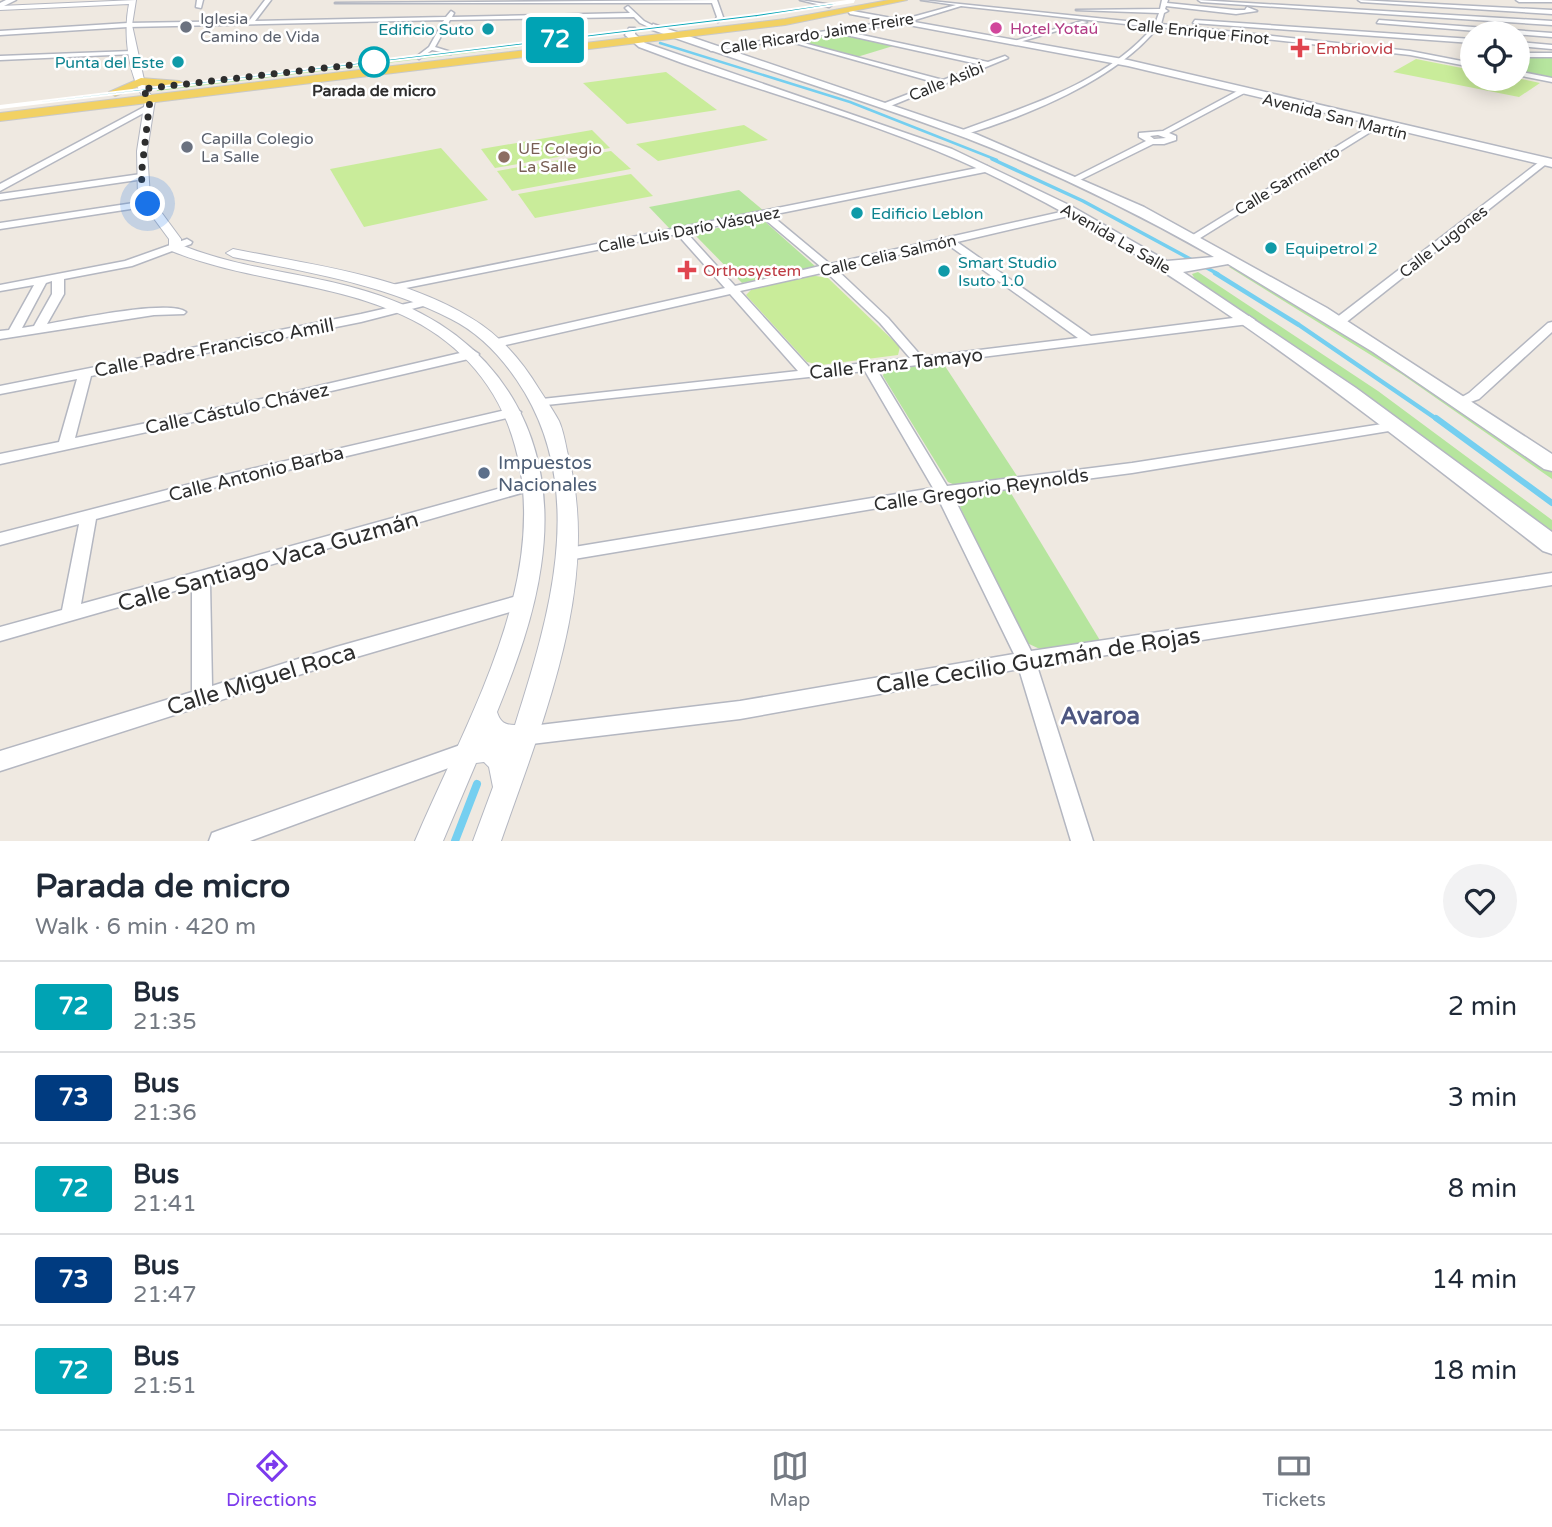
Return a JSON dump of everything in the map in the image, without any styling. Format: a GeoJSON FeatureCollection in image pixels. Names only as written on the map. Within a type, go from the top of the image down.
{"type":"FeatureCollection","features":[{"type":"Feature","properties":{"kind":"main road"},"geometry":{"type":"LineString","coordinates":[[0,7],[12,0]]}},
{"type":"Feature","properties":{"kind":"main road"},"geometry":{"type":"LineString","coordinates":[[833,5],[853,0]]}},
{"type":"Feature","properties":{"kind":"main road"},"geometry":{"type":"LineString","coordinates":[[655,28],[864,0]]}},
{"type":"Feature","properties":{"kind":"main road"},"geometry":{"type":"LineString","coordinates":[[684,37],[875,0]]}},
{"type":"Feature","properties":{"kind":"main road"},"geometry":{"type":"LineString","coordinates":[[91,98],[145,98],[179,84],[449,53],[634,37],[684,37],[858,12],[903,0]]}},
{"type":"Feature","properties":{"kind":"main road"},"geometry":{"type":"LineString","coordinates":[[0,112],[91,98],[192,95],[606,43],[634,37],[655,28],[812,8]]}},
{"type":"Feature","properties":{"kind":"main road","name":"Avenida San Martín"},"geometry":{"type":"LineString","coordinates":[[858,12],[1119,62],[1548,164]]}},
{"type":"Feature","properties":{"kind":"main road","name":"Avenida La Salle"},"geometry":{"type":"LineString","coordinates":[[655,28],[711,49],[888,105],[1075,179],[1193,238],[1221,258],[1340,321],[1552,464]]}},
{"type":"Feature","properties":{"kind":"main road"},"geometry":{"type":"LineString","coordinates":[[0,112],[145,98],[634,37]]}},
{"type":"Feature","properties":{"kind":"main road","name":"Avenida La Salle"},"geometry":{"type":"LineString","coordinates":[[634,37],[852,115],[987,169],[1177,268],[1395,426],[1552,545]]}},
{"type":"Feature","properties":{"kind":"main road"},"geometry":{"type":"LineString","coordinates":[[0,112],[114,98],[145,98]]}},
{"type":"Feature","properties":{"kind":"main road"},"geometry":{"type":"LineString","coordinates":[[1177,268],[1221,258]]}},
{"type":"Feature","properties":{"kind":"street"},"geometry":{"type":"LineString","coordinates":[[91,3],[115,0]]}},
{"type":"Feature","properties":{"kind":"street"},"geometry":{"type":"LineString","coordinates":[[199,7],[200,0]]}},
{"type":"Feature","properties":{"kind":"street"},"geometry":{"type":"LineString","coordinates":[[250,23],[268,0]]}},
{"type":"Feature","properties":{"kind":"street"},"geometry":{"type":"LineString","coordinates":[[803,0],[833,5]]}},
{"type":"Feature","properties":{"kind":"street","name":"Calle Enrique Finot"},"geometry":{"type":"LineString","coordinates":[[924,0],[1410,53],[1460,63]]}},
{"type":"Feature","properties":{"kind":"street"},"geometry":{"type":"LineString","coordinates":[[1201,0],[1552,23]]}},
{"type":"Feature","properties":{"kind":"street"},"geometry":{"type":"LineString","coordinates":[[1359,0],[1410,53],[1460,55]]}},
{"type":"Feature","properties":{"kind":"street"},"geometry":{"type":"LineString","coordinates":[[1359,0],[1552,12]]}},
{"type":"Feature","properties":{"kind":"street"},"geometry":{"type":"LineString","coordinates":[[1519,0],[1552,1]]}},
{"type":"Feature","properties":{"kind":"street"},"geometry":{"type":"LineString","coordinates":[[0,7],[133,1],[128,25],[132,53],[145,98],[141,177],[148,204],[184,245],[365,295],[401,309],[473,354],[493,376],[514,412],[530,450],[534,484],[532,557],[524,601],[499,675],[429,841]]}},
{"type":"Feature","properties":{"kind":"street"},"geometry":{"type":"LineString","coordinates":[[419,57],[432,48],[456,1]]}},
{"type":"Feature","properties":{"kind":"street"},"geometry":{"type":"LineString","coordinates":[[622,1],[642,22],[655,28]]}},
{"type":"Feature","properties":{"kind":"street"},"geometry":{"type":"LineString","coordinates":[[329,9],[341,2],[714,1],[720,17],[718,20]]}},
{"type":"Feature","properties":{"kind":"street","name":"Calle Ricardo Jaime Freire"},"geometry":{"type":"LineString","coordinates":[[711,49],[905,21],[963,5]]}},
{"type":"Feature","properties":{"kind":"street"},"geometry":{"type":"LineString","coordinates":[[964,133],[1081,84],[1119,62],[1145,44],[1158,27],[1165,5]]}},
{"type":"Feature","properties":{"kind":"street"},"geometry":{"type":"LineString","coordinates":[[1005,9],[1165,5],[1236,12],[1254,11],[1236,8],[1218,10]]}},
{"type":"Feature","properties":{"kind":"street"},"geometry":{"type":"LineString","coordinates":[[1276,5],[1282,13]]}},
{"type":"Feature","properties":{"kind":"street"},"geometry":{"type":"LineString","coordinates":[[310,22],[320,15]]}},
{"type":"Feature","properties":{"kind":"street"},"geometry":{"type":"LineString","coordinates":[[0,33],[128,25],[634,15]]}},
{"type":"Feature","properties":{"kind":"street"},"geometry":{"type":"LineString","coordinates":[[1014,42],[1090,19]]}},
{"type":"Feature","properties":{"kind":"street"},"geometry":{"type":"LineString","coordinates":[[1162,19],[1460,40]]}},
{"type":"Feature","properties":{"kind":"street"},"geometry":{"type":"LineString","coordinates":[[1288,21],[1294,28]]}},
{"type":"Feature","properties":{"kind":"street"},"geometry":{"type":"LineString","coordinates":[[634,37],[642,22]]}},
{"type":"Feature","properties":{"kind":"street"},"geometry":{"type":"LineString","coordinates":[[1379,22],[1552,35]]}},
{"type":"Feature","properties":{"kind":"street"},"geometry":{"type":"LineString","coordinates":[[839,32],[987,64]]}},
{"type":"Feature","properties":{"kind":"street"},"geometry":{"type":"LineString","coordinates":[[785,40],[941,82]]}},
{"type":"Feature","properties":{"kind":"street"},"geometry":{"type":"LineString","coordinates":[[1530,45],[1552,47]]}},
{"type":"Feature","properties":{"kind":"street"},"geometry":{"type":"LineString","coordinates":[[432,48],[449,53]]}},
{"type":"Feature","properties":{"kind":"street"},"geometry":{"type":"LineString","coordinates":[[0,58],[132,53]]}},
{"type":"Feature","properties":{"kind":"street"},"geometry":{"type":"LineString","coordinates":[[1530,55],[1552,55]]}},
{"type":"Feature","properties":{"kind":"street","name":"Calle Asibi"},"geometry":{"type":"LineString","coordinates":[[888,105],[1004,58]]}},
{"type":"Feature","properties":{"kind":"street"},"geometry":{"type":"LineString","coordinates":[[1530,75],[1552,79]]}},
{"type":"Feature","properties":{"kind":"street"},"geometry":{"type":"LineString","coordinates":[[1075,179],[1152,141],[1169,141],[1173,138],[1164,133],[1243,91]]}},
{"type":"Feature","properties":{"kind":"street"},"geometry":{"type":"LineString","coordinates":[[0,188],[145,98]]}},
{"type":"Feature","properties":{"kind":"street","name":"Calle Sarmiento"},"geometry":{"type":"LineString","coordinates":[[1193,238],[1379,124]]}},
{"type":"Feature","properties":{"kind":"street","name":"Calle Lugones"},"geometry":{"type":"LineString","coordinates":[[1340,321],[1548,164]]}},
{"type":"Feature","properties":{"kind":"street","name":"Calle Luis Darío Vásquez"},"geometry":{"type":"LineString","coordinates":[[391,288],[987,169]]}},
{"type":"Feature","properties":{"kind":"street"},"geometry":{"type":"LineString","coordinates":[[0,197],[141,177]]}},
{"type":"Feature","properties":{"kind":"street"},"geometry":{"type":"LineString","coordinates":[[0,226],[148,204]]}},
{"type":"Feature","properties":{"kind":"street","name":"Calle Celia Salmón"},"geometry":{"type":"LineString","coordinates":[[498,344],[1074,212]]}},
{"type":"Feature","properties":{"kind":"street"},"geometry":{"type":"LineString","coordinates":[[764,214],[830,269],[894,330],[919,361]]}},
{"type":"Feature","properties":{"kind":"street"},"geometry":{"type":"LineString","coordinates":[[680,231],[806,372]]}},
{"type":"Feature","properties":{"kind":"street"},"geometry":{"type":"LineString","coordinates":[[949,241],[1090,341]]}},
{"type":"Feature","properties":{"kind":"street"},"geometry":{"type":"LineString","coordinates":[[0,288],[150,264],[184,245],[391,288],[459,317],[498,344],[542,403],[555,429],[563,463],[569,554],[542,674],[487,841]]}},
{"type":"Feature","properties":{"kind":"street"},"geometry":{"type":"LineString","coordinates":[[38,329],[58,294],[58,280]]}},
{"type":"Feature","properties":{"kind":"street"},"geometry":{"type":"LineString","coordinates":[[7,334],[41,283]]}},
{"type":"Feature","properties":{"kind":"street","name":"Calle Padre Francisco Amill"},"geometry":{"type":"LineString","coordinates":[[0,390],[427,302]]}},
{"type":"Feature","properties":{"kind":"street"},"geometry":{"type":"LineString","coordinates":[[7,334],[154,311],[180,312]]}},
{"type":"Feature","properties":{"kind":"street","name":"Calle Franz Tamayo"},"geometry":{"type":"LineString","coordinates":[[542,403],[1090,341],[1249,320]]}},
{"type":"Feature","properties":{"kind":"street"},"geometry":{"type":"LineString","coordinates":[[1462,401],[1474,396],[1552,326]]}},
{"type":"Feature","properties":{"kind":"street","name":"Calle Cástulo Chávez"},"geometry":{"type":"LineString","coordinates":[[0,459],[271,401],[473,354]]}},
{"type":"Feature","properties":{"kind":"street"},"geometry":{"type":"LineString","coordinates":[[868,366],[943,492],[1026,660],[1082,841]]}},
{"type":"Feature","properties":{"kind":"street"},"geometry":{"type":"LineString","coordinates":[[66,444],[85,373]]}},
{"type":"Feature","properties":{"kind":"street","name":"Calle Antonio Barba"},"geometry":{"type":"LineString","coordinates":[[0,539],[514,412]]}},
{"type":"Feature","properties":{"kind":"street","name":"Calle Gregorio Reynolds"},"geometry":{"type":"LineString","coordinates":[[569,554],[943,492],[1132,468],[1395,426]]}},
{"type":"Feature","properties":{"kind":"street","name":"Calle Santiago Vaca Guzmán"},"geometry":{"type":"LineString","coordinates":[[0,634],[201,580],[534,484]]}},
{"type":"Feature","properties":{"kind":"street"},"geometry":{"type":"LineString","coordinates":[[70,615],[89,516]]}},
{"type":"Feature","properties":{"kind":"street","name":"Calle Cecilio Guzmán de Rojas"},"geometry":{"type":"LineString","coordinates":[[523,736],[740,710],[1026,660],[1552,579]]}},
{"type":"Feature","properties":{"kind":"street"},"geometry":{"type":"LineString","coordinates":[[201,580],[202,698]]}},
{"type":"Feature","properties":{"kind":"street","name":"Calle Miguel Roca"},"geometry":{"type":"LineString","coordinates":[[0,761],[335,655],[524,601]]}},
{"type":"Feature","properties":{"kind":"street"},"geometry":{"type":"LineString","coordinates":[[484,711],[488,728],[503,738],[523,736]]}},
{"type":"Feature","properties":{"kind":"street"},"geometry":{"type":"LineString","coordinates":[[220,841],[466,752],[488,750],[502,761],[505,789]]}},
{"type":"Feature","properties":{"kind":"green space"},"geometry":{"type":"Polygon","coordinates":[[[839,34],[893,46],[857,57],[798,41],[839,34]]]}},
{"type":"Feature","properties":{"kind":"green space"},"geometry":{"type":"Polygon","coordinates":[[[576,40],[157,91],[156,88],[576,40]]]}},
{"type":"Feature","properties":{"kind":"green space"},"geometry":{"type":"Polygon","coordinates":[[[1530,57],[1552,57],[1552,78],[1530,74],[1530,57]]]}},
{"type":"Feature","properties":{"kind":"green space"},"geometry":{"type":"Polygon","coordinates":[[[1416,59],[1460,68],[1460,85],[1393,72],[1416,59]]]}},
{"type":"Feature","properties":{"kind":"green space"},"geometry":{"type":"Polygon","coordinates":[[[666,72],[717,110],[627,124],[583,83],[666,72]]]}},
{"type":"Feature","properties":{"kind":"green space"},"geometry":{"type":"Polygon","coordinates":[[[1530,81],[1540,83],[1530,90],[1530,81]]]}},
{"type":"Feature","properties":{"kind":"green space"},"geometry":{"type":"Polygon","coordinates":[[[1489,91],[1528,91],[1519,97],[1489,91]]]}},
{"type":"Feature","properties":{"kind":"green space"},"geometry":{"type":"Polygon","coordinates":[[[744,125],[768,140],[658,161],[636,144],[744,125]]]}},
{"type":"Feature","properties":{"kind":"green space"},"geometry":{"type":"Polygon","coordinates":[[[592,130],[610,148],[495,168],[481,149],[592,130]]]}},
{"type":"Feature","properties":{"kind":"green space"},"geometry":{"type":"Polygon","coordinates":[[[441,148],[488,200],[364,227],[330,169],[441,148]]]}},
{"type":"Feature","properties":{"kind":"green space"},"geometry":{"type":"Polygon","coordinates":[[[611,151],[631,169],[512,191],[497,171],[611,151]]]}},
{"type":"Feature","properties":{"kind":"green space"},"geometry":{"type":"Polygon","coordinates":[[[631,174],[653,196],[535,218],[518,194],[631,174]]]}},
{"type":"Feature","properties":{"kind":"green space"},"geometry":{"type":"Polygon","coordinates":[[[739,190],[764,211],[670,229],[649,207],[739,190]]]}},
{"type":"Feature","properties":{"kind":"green space"},"geometry":{"type":"Polygon","coordinates":[[[762,219],[816,267],[742,283],[693,233],[762,219]]]}},
{"type":"Feature","properties":{"kind":"green space"},"geometry":{"type":"Polygon","coordinates":[[[1229,267],[1237,267],[1326,320],[1552,471],[1552,479],[1403,375],[1229,267]]]}},
{"type":"Feature","properties":{"kind":"green space"},"geometry":{"type":"Polygon","coordinates":[[[1198,272],[1378,391],[1552,520],[1552,534],[1352,384],[1195,279],[1192,274],[1198,272]]]}},
{"type":"Feature","properties":{"kind":"green space"},"geometry":{"type":"Polygon","coordinates":[[[810,275],[828,278],[900,347],[898,355],[821,365],[807,362],[746,295],[751,290],[810,275]]]}},
{"type":"Feature","properties":{"kind":"green space"},"geometry":{"type":"Polygon","coordinates":[[[943,363],[1017,476],[955,485],[948,482],[883,376],[884,372],[890,369],[943,363]]]}},
{"type":"Feature","properties":{"kind":"green space"},"geometry":{"type":"Polygon","coordinates":[[[1009,490],[1101,642],[1044,651],[1027,643],[960,507],[965,497],[1009,490]]]}},
{"type":"Feature","properties":{"kind":"waterway"},"geometry":{"type":"LineString","coordinates":[[660,43],[850,102],[997,160]]}},
{"type":"Feature","properties":{"kind":"waterway"},"geometry":{"type":"LineString","coordinates":[[992,159],[1083,201],[1218,274]]}},
{"type":"Feature","properties":{"kind":"waterway"},"geometry":{"type":"LineString","coordinates":[[1215,273],[1299,325],[1438,420]]}},
{"type":"Feature","properties":{"kind":"waterway"},"geometry":{"type":"LineString","coordinates":[[1436,418],[1552,503]]}},
{"type":"Feature","properties":{"kind":"waterway"},"geometry":{"type":"LineString","coordinates":[[455,841],[477,784]]}},
{"type":"Feature","properties":{"kind":"bus line","name":"72"},"geometry":{"type":"LineString","coordinates":[[0,106],[757,16],[853,0]]}},
{"type":"Feature","properties":{"kind":"place","name":"Iglesia Camino de Vida"},"geometry":{"type":"Point","coordinates":[186,27]}},
{"type":"Feature","properties":{"kind":"place","name":"Hotel Yotaú"},"geometry":{"type":"Point","coordinates":[996,28]}},
{"type":"Feature","properties":{"kind":"place","name":"Edificio Suto"},"geometry":{"type":"Point","coordinates":[488,29]}},
{"type":"Feature","properties":{"kind":"place","name":"Embriovid"},"geometry":{"type":"Point","coordinates":[1300,48]}},
{"type":"Feature","properties":{"kind":"place","name":"Punta del Este"},"geometry":{"type":"Point","coordinates":[178,62]}},
{"type":"Feature","properties":{"kind":"place","name":"Parada de micro"},"geometry":{"type":"Point","coordinates":[374,62]}},
{"type":"Feature","properties":{"kind":"place","name":"Capilla Colegio La Salle"},"geometry":{"type":"Point","coordinates":[187,147]}},
{"type":"Feature","properties":{"kind":"place","name":"UE Colegio La Salle"},"geometry":{"type":"Point","coordinates":[504,157]}},
{"type":"Feature","properties":{"kind":"place","name":"Edificio Leblon"},"geometry":{"type":"Point","coordinates":[857,213]}},
{"type":"Feature","properties":{"kind":"place","name":"Equipetrol 2"},"geometry":{"type":"Point","coordinates":[1271,248]}},
{"type":"Feature","properties":{"kind":"place","name":"Orthosystem"},"geometry":{"type":"Point","coordinates":[687,270]}},
{"type":"Feature","properties":{"kind":"place","name":"Smart Studio Isuto 1.0"},"geometry":{"type":"Point","coordinates":[944,271]}},
{"type":"Feature","properties":{"kind":"place","name":"Impuestos Nacionales"},"geometry":{"type":"Point","coordinates":[484,473]}},
{"type":"Feature","properties":{"kind":"district","name":"Avaroa"},"geometry":{"type":"Point","coordinates":[1100,716]}},
{"type":"Feature","properties":{"kind":"route"},"geometry":{"type":"LineString","coordinates":[[148,204],[144,197],[141,177],[150,100],[149,94],[142,89],[377,62],[374,62]]}}]}
